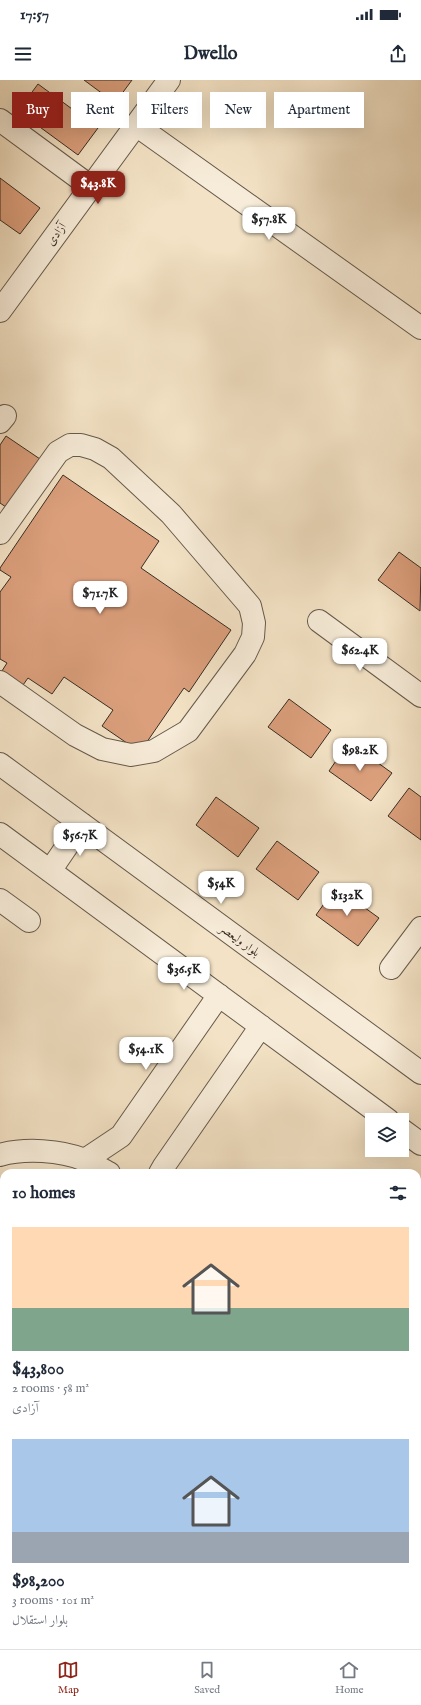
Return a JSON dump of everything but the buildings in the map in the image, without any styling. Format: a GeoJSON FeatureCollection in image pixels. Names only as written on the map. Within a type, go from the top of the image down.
{"type":"FeatureCollection","features":[{"type":"Feature","properties":{"kind":"street","name":"آزادی"},"geometry":{"type":"LineString","coordinates":[[0,311],[169,80]]}},
{"type":"Feature","properties":{"kind":"street"},"geometry":{"type":"LineString","coordinates":[[0,120],[90,187]]}},
{"type":"Feature","properties":{"kind":"street"},"geometry":{"type":"LineString","coordinates":[[136,125],[421,328]]}},
{"type":"Feature","properties":{"kind":"street"},"geometry":{"type":"LineString","coordinates":[[0,682],[75,735],[102,749],[131,755],[154,751],[188,731],[245,654],[253,637],[254,623],[250,606],[171,514],[111,458],[95,449],[81,445],[70,445],[58,452],[2,527]]}},
{"type":"Feature","properties":{"kind":"street"},"geometry":{"type":"LineString","coordinates":[[319,621],[421,696]]}},
{"type":"Feature","properties":{"kind":"street","name":"بلوار ولیعصر"},"geometry":{"type":"LineString","coordinates":[[0,764],[421,1073]]}},
{"type":"Feature","properties":{"kind":"street"},"geometry":{"type":"LineString","coordinates":[[50,871],[82,824]]}},
{"type":"Feature","properties":{"kind":"street"},"geometry":{"type":"LineString","coordinates":[[0,834],[379,1113]]}},
{"type":"Feature","properties":{"kind":"street"},"geometry":{"type":"LineString","coordinates":[[0,900],[29,921]]}},
{"type":"Feature","properties":{"kind":"street"},"geometry":{"type":"LineString","coordinates":[[391,968],[421,928]]}},
{"type":"Feature","properties":{"kind":"street"},"geometry":{"type":"LineString","coordinates":[[84,1160],[121,1136],[219,995]]}},
{"type":"Feature","properties":{"kind":"street"},"geometry":{"type":"LineString","coordinates":[[162,1169],[261,1026]]}},
{"type":"Feature","properties":{"kind":"street"},"geometry":{"type":"LineString","coordinates":[[409,1135],[421,1144]]}},
{"type":"Feature","properties":{"kind":"street"},"geometry":{"type":"LineString","coordinates":[[0,1155],[9,1152],[47,1151],[84,1160],[101,1169]]}}]}
